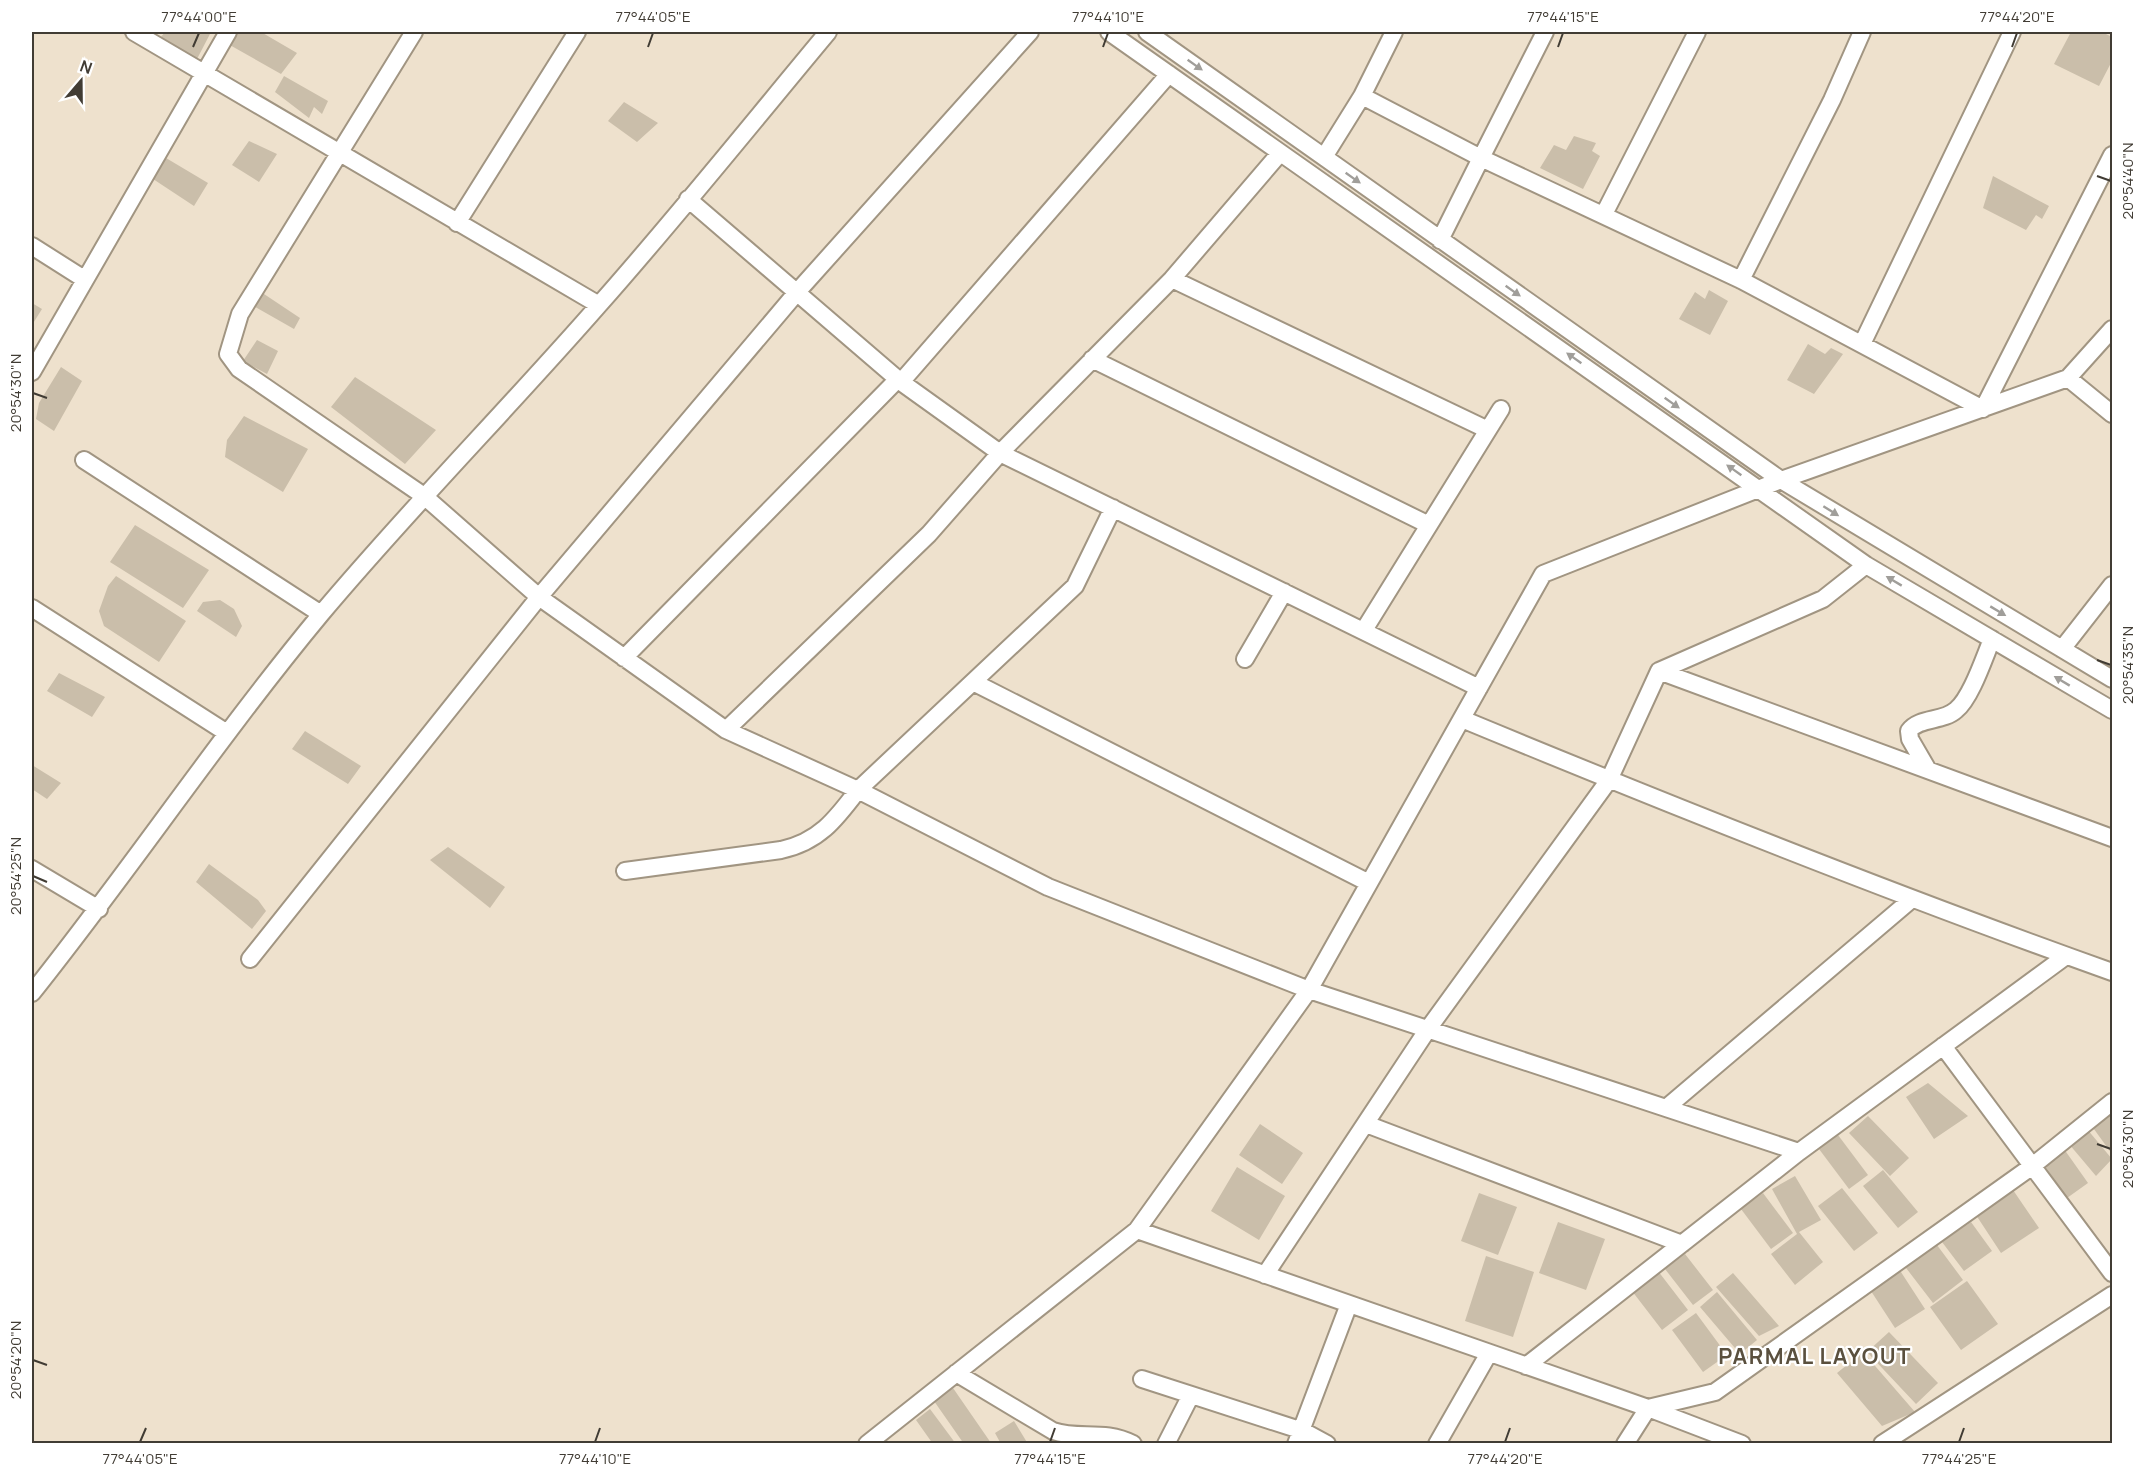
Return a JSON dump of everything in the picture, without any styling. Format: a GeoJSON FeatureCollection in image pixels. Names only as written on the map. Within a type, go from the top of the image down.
{"type":"FeatureCollection","features":[{"type":"Feature","properties":{"kind":"street"},"geometry":{"type":"LineString","coordinates":[[134,32],[599,305]]}},
{"type":"Feature","properties":{"kind":"street"},"geometry":{"type":"LineString","coordinates":[[32,372],[228,32]]}},
{"type":"Feature","properties":{"kind":"street"},"geometry":{"type":"LineString","coordinates":[[414,32],[240,314],[228,354],[239,369],[424,496],[539,597],[726,730],[858,790],[1048,887],[1309,990],[1799,1152]]}},
{"type":"Feature","properties":{"kind":"street"},"geometry":{"type":"LineString","coordinates":[[457,223],[577,32]]}},
{"type":"Feature","properties":{"kind":"street"},"geometry":{"type":"LineString","coordinates":[[32,993],[99,909],[227,733],[321,614],[424,496],[599,305],[828,32]]}},
{"type":"Feature","properties":{"kind":"street"},"geometry":{"type":"LineString","coordinates":[[1109,32],[1866,565],[2112,710]]}},
{"type":"Feature","properties":{"kind":"street"},"geometry":{"type":"LineString","coordinates":[[1147,32],[1781,480],[2112,679]]}},
{"type":"Feature","properties":{"kind":"street"},"geometry":{"type":"LineString","coordinates":[[1324,157],[1362,96],[1394,32]]}},
{"type":"Feature","properties":{"kind":"street"},"geometry":{"type":"LineString","coordinates":[[1440,240],[1545,32]]}},
{"type":"Feature","properties":{"kind":"street"},"geometry":{"type":"LineString","coordinates":[[1604,213],[1697,32]]}},
{"type":"Feature","properties":{"kind":"street"},"geometry":{"type":"LineString","coordinates":[[1741,280],[1832,100],[1862,32]]}},
{"type":"Feature","properties":{"kind":"street"},"geometry":{"type":"LineString","coordinates":[[1862,344],[2012,32]]}},
{"type":"Feature","properties":{"kind":"street"},"geometry":{"type":"LineString","coordinates":[[250,959],[539,597],[798,291],[1028,33]]}},
{"type":"Feature","properties":{"kind":"street"},"geometry":{"type":"LineString","coordinates":[[624,658],[899,380],[1169,74]]}},
{"type":"Feature","properties":{"kind":"street"},"geometry":{"type":"LineString","coordinates":[[1362,96],[1481,158],[1604,213],[1741,280],[1983,409]]}},
{"type":"Feature","properties":{"kind":"street"},"geometry":{"type":"LineString","coordinates":[[726,730],[929,534],[1000,453],[1172,279],[1280,153]]}},
{"type":"Feature","properties":{"kind":"street"},"geometry":{"type":"LineString","coordinates":[[1983,409],[2112,155]]}},
{"type":"Feature","properties":{"kind":"street"},"geometry":{"type":"LineString","coordinates":[[688,199],[899,380],[1000,453],[1479,688]]}},
{"type":"Feature","properties":{"kind":"street"},"geometry":{"type":"LineString","coordinates":[[32,246],[84,279]]}},
{"type":"Feature","properties":{"kind":"street"},"geometry":{"type":"LineString","coordinates":[[1172,279],[1488,430]]}},
{"type":"Feature","properties":{"kind":"street"},"geometry":{"type":"LineString","coordinates":[[867,1443],[1137,1230],[1309,990],[1543,574],[1781,480],[2068,378],[2112,329]]}},
{"type":"Feature","properties":{"kind":"street"},"geometry":{"type":"LineString","coordinates":[[1092,359],[1429,525]]}},
{"type":"Feature","properties":{"kind":"street"},"geometry":{"type":"LineString","coordinates":[[2068,378],[2112,414]]}},
{"type":"Feature","properties":{"kind":"street"},"geometry":{"type":"LineString","coordinates":[[1364,630],[1501,409]]}},
{"type":"Feature","properties":{"kind":"street"},"geometry":{"type":"LineString","coordinates":[[84,460],[321,614]]}},
{"type":"Feature","properties":{"kind":"street"},"geometry":{"type":"LineString","coordinates":[[625,871],[798,847],[830,828],[858,790],[1075,586],[1113,508]]}},
{"type":"Feature","properties":{"kind":"street"},"geometry":{"type":"LineString","coordinates":[[1265,1275],[1428,1029],[1609,780],[1659,671],[1823,599],[1866,565]]}},
{"type":"Feature","properties":{"kind":"street"},"geometry":{"type":"LineString","coordinates":[[2062,649],[2112,585]]}},
{"type":"Feature","properties":{"kind":"street"},"geometry":{"type":"LineString","coordinates":[[1245,659],[1284,592]]}},
{"type":"Feature","properties":{"kind":"street"},"geometry":{"type":"LineString","coordinates":[[32,608],[227,733]]}},
{"type":"Feature","properties":{"kind":"street"},"geometry":{"type":"LineString","coordinates":[[1928,770],[1910,739],[1910,731],[1914,726],[1944,717],[1959,707],[1992,639]]}},
{"type":"Feature","properties":{"kind":"street"},"geometry":{"type":"LineString","coordinates":[[1659,671],[2112,838]]}},
{"type":"Feature","properties":{"kind":"street"},"geometry":{"type":"LineString","coordinates":[[973,682],[1369,884]]}},
{"type":"Feature","properties":{"kind":"street"},"geometry":{"type":"LineString","coordinates":[[1462,719],[1609,780],[1912,899],[2112,972]]}},
{"type":"Feature","properties":{"kind":"street"},"geometry":{"type":"LineString","coordinates":[[32,869],[99,909]]}},
{"type":"Feature","properties":{"kind":"street"},"geometry":{"type":"LineString","coordinates":[[1666,1108],[1912,899]]}},
{"type":"Feature","properties":{"kind":"street"},"geometry":{"type":"LineString","coordinates":[[1527,1366],[1799,1152],[2066,956]]}},
{"type":"Feature","properties":{"kind":"street"},"geometry":{"type":"LineString","coordinates":[[1943,1046],[2112,1273]]}},
{"type":"Feature","properties":{"kind":"street"},"geometry":{"type":"LineString","coordinates":[[1625,1443],[1648,1408],[1715,1392],[2031,1167],[2112,1102]]}},
{"type":"Feature","properties":{"kind":"street"},"geometry":{"type":"LineString","coordinates":[[1366,1124],[1682,1244]]}},
{"type":"Feature","properties":{"kind":"street"},"geometry":{"type":"LineString","coordinates":[[1137,1230],[1742,1443]]}},
{"type":"Feature","properties":{"kind":"street"},"geometry":{"type":"LineString","coordinates":[[1882,1443],[2112,1295]]}},
{"type":"Feature","properties":{"kind":"street"},"geometry":{"type":"LineString","coordinates":[[1299,1437],[1349,1304]]}},
{"type":"Feature","properties":{"kind":"street"},"geometry":{"type":"LineString","coordinates":[[1437,1443],[1489,1353]]}},
{"type":"Feature","properties":{"kind":"street"},"geometry":{"type":"LineString","coordinates":[[956,1373],[1053,1431],[1061,1434],[1101,1433],[1133,1443]]}},
{"type":"Feature","properties":{"kind":"street"},"geometry":{"type":"LineString","coordinates":[[1142,1379],[1191,1395],[1299,1437],[1327,1443]]}},
{"type":"Feature","properties":{"kind":"street"},"geometry":{"type":"LineString","coordinates":[[1166,1443],[1191,1395]]}},
{"type":"Feature","properties":{"kind":"building"},"geometry":{"type":"Polygon","coordinates":[[[165,32],[211,32],[197,59],[161,37],[165,32]]]}},
{"type":"Feature","properties":{"kind":"building"},"geometry":{"type":"Polygon","coordinates":[[[234,32],[261,32],[297,53],[281,74],[228,44],[234,32]]]}},
{"type":"Feature","properties":{"kind":"building"},"geometry":{"type":"Polygon","coordinates":[[[2071,32],[2102,32],[2112,37],[2112,61],[2099,86],[2054,64],[2071,32]]]}},
{"type":"Feature","properties":{"kind":"building"},"geometry":{"type":"Polygon","coordinates":[[[284,76],[328,101],[322,114],[314,107],[309,118],[275,92],[284,76]]]}},
{"type":"Feature","properties":{"kind":"building"},"geometry":{"type":"Polygon","coordinates":[[[624,102],[658,123],[637,142],[608,121],[624,102]]]}},
{"type":"Feature","properties":{"kind":"building"},"geometry":{"type":"Polygon","coordinates":[[[1574,136],[1596,143],[1592,151],[1600,156],[1583,189],[1540,168],[1554,145],[1566,150],[1574,136]]]}},
{"type":"Feature","properties":{"kind":"building"},"geometry":{"type":"Polygon","coordinates":[[[249,141],[277,154],[259,182],[232,165],[249,141]]]}},
{"type":"Feature","properties":{"kind":"building"},"geometry":{"type":"Polygon","coordinates":[[[166,158],[208,183],[194,206],[150,177],[166,158]]]}},
{"type":"Feature","properties":{"kind":"building"},"geometry":{"type":"Polygon","coordinates":[[[1993,176],[2049,206],[2042,219],[2036,215],[2026,230],[1983,208],[1993,176]]]}},
{"type":"Feature","properties":{"kind":"building"},"geometry":{"type":"Polygon","coordinates":[[[258,290],[300,318],[294,329],[250,304],[258,290]]]}},
{"type":"Feature","properties":{"kind":"building"},"geometry":{"type":"Polygon","coordinates":[[[1709,290],[1728,301],[1710,335],[1679,319],[1695,292],[1705,299],[1709,290]]]}},
{"type":"Feature","properties":{"kind":"building"},"geometry":{"type":"Polygon","coordinates":[[[32,303],[42,309],[32,325],[32,303]]]}},
{"type":"Feature","properties":{"kind":"building"},"geometry":{"type":"Polygon","coordinates":[[[257,340],[278,351],[267,374],[243,361],[257,340]]]}},
{"type":"Feature","properties":{"kind":"building"},"geometry":{"type":"Polygon","coordinates":[[[1808,344],[1825,354],[1831,348],[1843,354],[1814,394],[1787,380],[1808,344]]]}},
{"type":"Feature","properties":{"kind":"building"},"geometry":{"type":"Polygon","coordinates":[[[61,367],[82,381],[54,431],[36,419],[39,403],[61,367]]]}},
{"type":"Feature","properties":{"kind":"building"},"geometry":{"type":"Polygon","coordinates":[[[355,377],[436,430],[405,464],[331,407],[355,377]]]}},
{"type":"Feature","properties":{"kind":"building"},"geometry":{"type":"Polygon","coordinates":[[[244,416],[308,449],[283,492],[225,457],[227,440],[244,416]]]}},
{"type":"Feature","properties":{"kind":"building"},"geometry":{"type":"Polygon","coordinates":[[[135,525],[209,570],[183,608],[110,562],[135,525]]]}},
{"type":"Feature","properties":{"kind":"building"},"geometry":{"type":"Polygon","coordinates":[[[116,576],[186,621],[159,662],[104,626],[99,611],[108,586],[116,576]]]}},
{"type":"Feature","properties":{"kind":"building"},"geometry":{"type":"Polygon","coordinates":[[[220,600],[234,609],[242,626],[236,637],[197,611],[203,602],[220,600]]]}},
{"type":"Feature","properties":{"kind":"building"},"geometry":{"type":"Polygon","coordinates":[[[59,673],[105,697],[92,717],[47,691],[59,673]]]}},
{"type":"Feature","properties":{"kind":"building"},"geometry":{"type":"Polygon","coordinates":[[[305,731],[361,766],[348,784],[292,749],[305,731]]]}},
{"type":"Feature","properties":{"kind":"building"},"geometry":{"type":"Polygon","coordinates":[[[32,765],[61,783],[47,799],[32,789],[32,765]]]}},
{"type":"Feature","properties":{"kind":"building"},"geometry":{"type":"Polygon","coordinates":[[[448,847],[505,887],[490,908],[430,860],[448,847]]]}},
{"type":"Feature","properties":{"kind":"building"},"geometry":{"type":"Polygon","coordinates":[[[209,864],[258,900],[266,911],[252,929],[196,882],[209,864]]]}},
{"type":"Feature","properties":{"kind":"building"},"geometry":{"type":"Polygon","coordinates":[[[1928,1083],[1968,1116],[1934,1139],[1906,1097],[1928,1083]]]}},
{"type":"Feature","properties":{"kind":"building"},"geometry":{"type":"Polygon","coordinates":[[[2112,1111],[2112,1154],[2091,1125],[2112,1111]]]}},
{"type":"Feature","properties":{"kind":"building"},"geometry":{"type":"Polygon","coordinates":[[[1868,1116],[1909,1158],[1890,1176],[1849,1133],[1868,1116]]]}},
{"type":"Feature","properties":{"kind":"building"},"geometry":{"type":"Polygon","coordinates":[[[1260,1124],[1303,1153],[1282,1184],[1239,1155],[1260,1124]]]}},
{"type":"Feature","properties":{"kind":"building"},"geometry":{"type":"Polygon","coordinates":[[[2087,1129],[2112,1159],[2096,1176],[2069,1144],[2087,1129]]]}},
{"type":"Feature","properties":{"kind":"building"},"geometry":{"type":"Polygon","coordinates":[[[1838,1135],[1868,1175],[1849,1189],[1819,1149],[1838,1135]]]}},
{"type":"Feature","properties":{"kind":"building"},"geometry":{"type":"Polygon","coordinates":[[[2064,1149],[2088,1183],[2067,1198],[2043,1163],[2064,1149]]]}},
{"type":"Feature","properties":{"kind":"building"},"geometry":{"type":"Polygon","coordinates":[[[1237,1167],[1285,1196],[1259,1240],[1211,1211],[1237,1167]]]}},
{"type":"Feature","properties":{"kind":"building"},"geometry":{"type":"Polygon","coordinates":[[[1883,1170],[1918,1212],[1898,1228],[1863,1186],[1883,1170]]]}},
{"type":"Feature","properties":{"kind":"building"},"geometry":{"type":"Polygon","coordinates":[[[1795,1176],[1821,1220],[1799,1232],[1823,1262],[1795,1285],[1771,1254],[1797,1234],[1772,1189],[1795,1176]]]}},
{"type":"Feature","properties":{"kind":"building"},"geometry":{"type":"Polygon","coordinates":[[[1842,1188],[1878,1233],[1854,1251],[1818,1206],[1842,1188]]]}},
{"type":"Feature","properties":{"kind":"building"},"geometry":{"type":"Polygon","coordinates":[[[2013,1190],[2039,1228],[2001,1253],[1976,1215],[2013,1190]]]}},
{"type":"Feature","properties":{"kind":"building"},"geometry":{"type":"Polygon","coordinates":[[[1479,1193],[1517,1207],[1498,1255],[1461,1241],[1479,1193]]]}},
{"type":"Feature","properties":{"kind":"building"},"geometry":{"type":"Polygon","coordinates":[[[1763,1193],[1793,1233],[1771,1249],[1741,1209],[1763,1193]]]}},
{"type":"Feature","properties":{"kind":"building"},"geometry":{"type":"Polygon","coordinates":[[[1558,1222],[1605,1239],[1586,1290],[1539,1273],[1558,1222]]]}},
{"type":"Feature","properties":{"kind":"building"},"geometry":{"type":"Polygon","coordinates":[[[1971,1222],[1992,1251],[1964,1271],[1942,1242],[1971,1222]]]}},
{"type":"Feature","properties":{"kind":"building"},"geometry":{"type":"Polygon","coordinates":[[[1934,1241],[1963,1280],[1933,1303],[1903,1264],[1934,1241]]]}},
{"type":"Feature","properties":{"kind":"building"},"geometry":{"type":"Polygon","coordinates":[[[1685,1254],[1713,1290],[1693,1305],[1665,1269],[1685,1254]]]}},
{"type":"Feature","properties":{"kind":"building"},"geometry":{"type":"Polygon","coordinates":[[[1486,1256],[1534,1272],[1513,1337],[1465,1321],[1486,1256]]]}},
{"type":"Feature","properties":{"kind":"building"},"geometry":{"type":"Polygon","coordinates":[[[1899,1269],[1925,1309],[1895,1328],[1869,1288],[1899,1269]]]}},
{"type":"Feature","properties":{"kind":"building"},"geometry":{"type":"Polygon","coordinates":[[[1658,1271],[1688,1310],[1662,1330],[1632,1291],[1658,1271]]]}},
{"type":"Feature","properties":{"kind":"building"},"geometry":{"type":"Polygon","coordinates":[[[1733,1273],[1779,1326],[1759,1336],[1716,1287],[1733,1273]]]}},
{"type":"Feature","properties":{"kind":"building"},"geometry":{"type":"Polygon","coordinates":[[[1967,1281],[1998,1324],[1961,1350],[1930,1307],[1967,1281]]]}},
{"type":"Feature","properties":{"kind":"building"},"geometry":{"type":"Polygon","coordinates":[[[1717,1292],[1757,1340],[1740,1354],[1700,1307],[1717,1292]]]}},
{"type":"Feature","properties":{"kind":"building"},"geometry":{"type":"Polygon","coordinates":[[[1696,1313],[1727,1355],[1703,1372],[1672,1330],[1696,1313]]]}},
{"type":"Feature","properties":{"kind":"building"},"geometry":{"type":"Polygon","coordinates":[[[1889,1332],[1938,1383],[1916,1404],[1867,1352],[1889,1332]]]}},
{"type":"Feature","properties":{"kind":"building"},"geometry":{"type":"Polygon","coordinates":[[[1863,1352],[1915,1412],[1882,1426],[1837,1373],[1863,1352]]]}},
{"type":"Feature","properties":{"kind":"building"},"geometry":{"type":"Polygon","coordinates":[[[953,1388],[991,1443],[964,1444],[934,1401],[953,1388]]]}},
{"type":"Feature","properties":{"kind":"building"},"geometry":{"type":"Polygon","coordinates":[[[930,1409],[956,1444],[933,1444],[916,1420],[930,1409]]]}},
{"type":"Feature","properties":{"kind":"building"},"geometry":{"type":"Polygon","coordinates":[[[1014,1421],[1028,1444],[1001,1444],[995,1433],[1014,1421]]]}},
{"type":"Feature","properties":{"kind":"district","name":"PARMAL LAYOUT"},"geometry":{"type":"Point","coordinates":[1815,1356]}}]}
